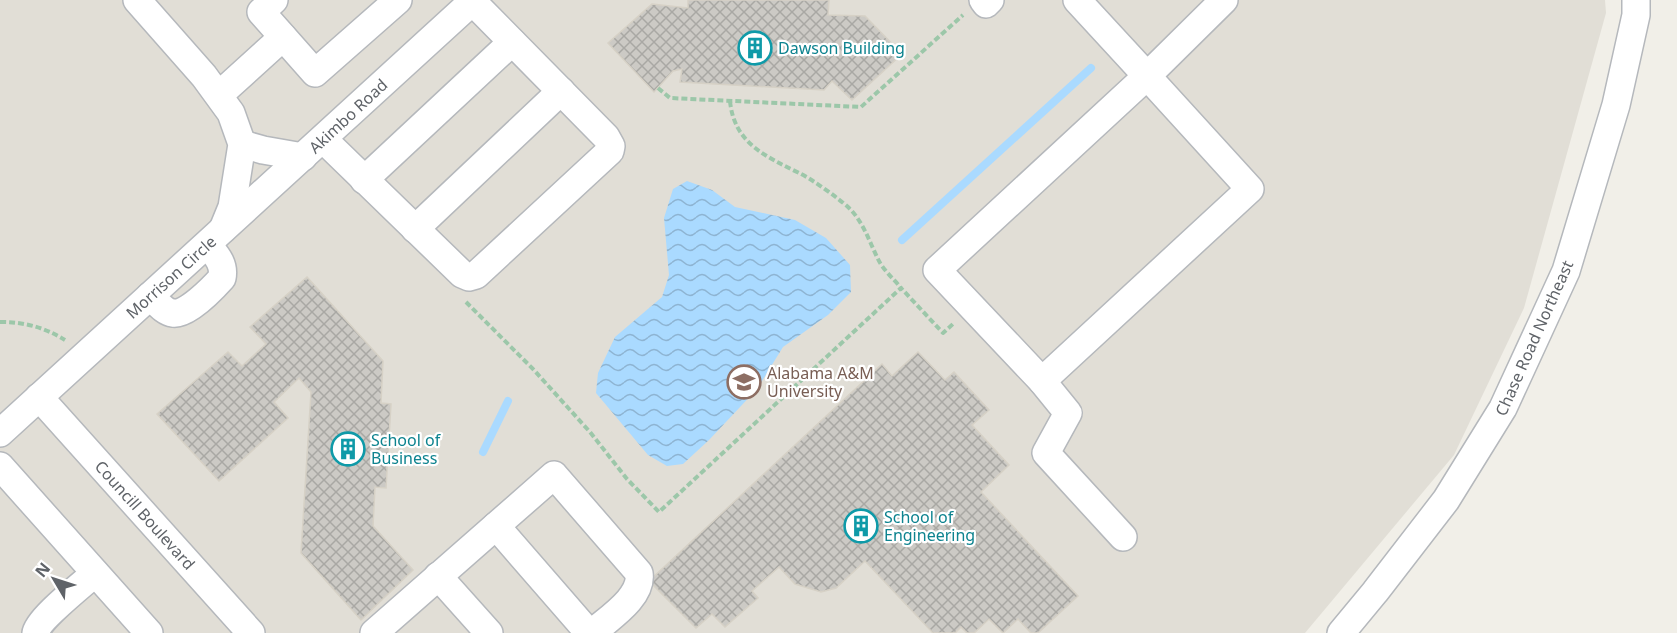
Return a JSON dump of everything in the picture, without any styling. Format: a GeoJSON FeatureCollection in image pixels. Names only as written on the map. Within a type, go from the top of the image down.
{"type":"FeatureCollection","features":[{"type":"Feature","properties":{"kind":"street","name":"Morrison Circle"},"geometry":{"type":"LineString","coordinates":[[0,433],[214,238],[232,207],[242,144],[231,112],[204,76],[137,0]]}},
{"type":"Feature","properties":{"kind":"street"},"geometry":{"type":"LineString","coordinates":[[274,0],[261,12],[315,73],[398,0]]}},
{"type":"Feature","properties":{"kind":"street"},"geometry":{"type":"LineString","coordinates":[[1041,381],[1250,189],[1077,0]]}},
{"type":"Feature","properties":{"kind":"street"},"geometry":{"type":"LineString","coordinates":[[1123,537],[1046,453],[1068,413],[937,270],[1147,76],[1224,0]]}},
{"type":"Feature","properties":{"kind":"street","name":"Chase Road Northeast"},"geometry":{"type":"LineString","coordinates":[[1341,633],[1446,500],[1503,408],[1566,271],[1616,105],[1636,15],[1636,0]]}},
{"type":"Feature","properties":{"kind":"street"},"geometry":{"type":"LineString","coordinates":[[242,144],[263,150],[313,148],[364,180],[462,274],[469,278],[476,275],[610,151],[611,146],[606,137],[473,1]]}},
{"type":"Feature","properties":{"kind":"street","name":"Akimbo Road"},"geometry":{"type":"LineString","coordinates":[[214,238],[473,1]]}},
{"type":"Feature","properties":{"kind":"street"},"geometry":{"type":"LineString","coordinates":[[219,95],[283,37]]}},
{"type":"Feature","properties":{"kind":"street"},"geometry":{"type":"LineString","coordinates":[[364,180],[512,42]]}},
{"type":"Feature","properties":{"kind":"street"},"geometry":{"type":"LineString","coordinates":[[415,229],[561,91]]}},
{"type":"Feature","properties":{"kind":"street","name":"Councill Boulevard"},"geometry":{"type":"LineString","coordinates":[[39,397],[251,633]]}},
{"type":"Feature","properties":{"kind":"street"},"geometry":{"type":"LineString","coordinates":[[0,466],[149,633]]}},
{"type":"Feature","properties":{"kind":"street"},"geometry":{"type":"LineString","coordinates":[[374,633],[554,475],[639,573],[640,581],[636,594],[591,633],[496,526]]}},
{"type":"Feature","properties":{"kind":"street"},"geometry":{"type":"LineString","coordinates":[[36,633],[36,628],[46,617],[95,573]]}},
{"type":"Feature","properties":{"kind":"street"},"geometry":{"type":"LineString","coordinates":[[438,576],[489,633]]}},
{"type":"Feature","properties":{"kind":"path"},"geometry":{"type":"LineString","coordinates":[[658,88],[670,98],[861,107],[980,4]]}},
{"type":"Feature","properties":{"kind":"path"},"geometry":{"type":"LineString","coordinates":[[730,101],[731,113],[746,141],[774,161],[800,173],[849,207],[861,223],[879,261],[943,333],[956,321]]}},
{"type":"Feature","properties":{"kind":"path"},"geometry":{"type":"LineString","coordinates":[[464,300],[533,369],[590,432],[627,479],[659,512],[901,288]]}},
{"type":"Feature","properties":{"kind":"path"},"geometry":{"type":"LineString","coordinates":[[0,322],[35,325],[66,340]]}},
{"type":"Feature","properties":{"kind":"shaded area","name":"Alabama A&M University"},"geometry":{"type":"Polygon","coordinates":[[[0,0],[1605,0],[1606,13],[1524,308],[1454,455],[1305,633],[0,633],[0,0]]]}},
{"type":"Feature","properties":{"kind":"water"},"geometry":{"type":"Polygon","coordinates":[[[687,181],[712,190],[735,207],[795,220],[826,238],[850,265],[851,292],[828,315],[783,347],[757,389],[709,440],[683,464],[667,466],[648,455],[596,393],[598,373],[615,337],[662,297],[669,275],[664,218],[673,189],[687,181]]]}},
{"type":"Feature","properties":{"kind":"building","name":"Dawson Building"},"geometry":{"type":"Polygon","coordinates":[[[688,0],[829,0],[828,15],[865,16],[902,54],[852,100],[832,81],[824,90],[680,82],[682,69],[673,71],[654,92],[608,43],[652,4],[688,8],[688,0]]]}},
{"type":"Feature","properties":{"kind":"building","name":"School of Business"},"geometry":{"type":"Polygon","coordinates":[[[307,277],[383,361],[381,403],[391,404],[386,488],[375,487],[373,526],[413,570],[361,620],[301,553],[311,392],[299,378],[274,402],[288,418],[219,481],[157,414],[228,352],[242,366],[266,344],[250,327],[307,277]]]}},
{"type":"Feature","properties":{"kind":"building","name":"School of Engineering"},"geometry":{"type":"Polygon","coordinates":[[[918,352],[945,380],[954,372],[989,410],[972,425],[1009,465],[981,492],[1078,596],[1038,633],[1031,633],[1018,619],[1003,633],[989,619],[974,633],[967,633],[961,627],[955,633],[933,633],[865,561],[836,588],[821,592],[795,584],[779,567],[752,591],[758,598],[725,627],[712,614],[696,628],[649,581],[882,364],[892,376],[918,352]]]}},
{"type":"Feature","properties":{"kind":"waterway"},"geometry":{"type":"LineString","coordinates":[[902,240],[1091,68]]}},
{"type":"Feature","properties":{"kind":"waterway"},"geometry":{"type":"LineString","coordinates":[[483,452],[508,401]]}},
{"type":"Feature","properties":{"kind":"place","name":"Dawson Building"},"geometry":{"type":"Point","coordinates":[755,48]}},
{"type":"Feature","properties":{"kind":"place","name":"Alabama A&M University"},"geometry":{"type":"Point","coordinates":[744,382]}},
{"type":"Feature","properties":{"kind":"place","name":"School of Business"},"geometry":{"type":"Point","coordinates":[348,449]}},
{"type":"Feature","properties":{"kind":"place","name":"School of Engineering"},"geometry":{"type":"Point","coordinates":[861,526]}}]}
